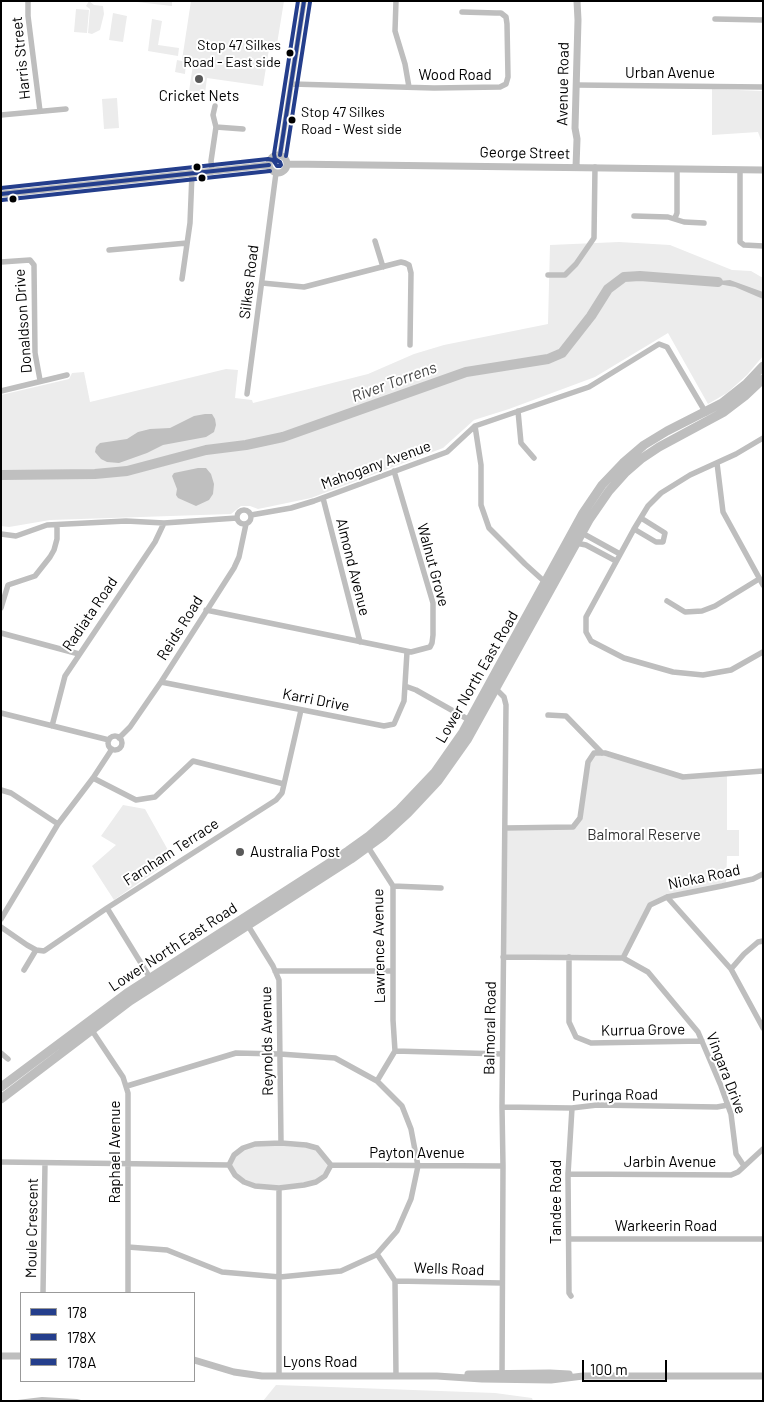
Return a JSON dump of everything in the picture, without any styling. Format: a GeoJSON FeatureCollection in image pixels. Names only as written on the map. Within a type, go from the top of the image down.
{"type":"FeatureCollection","features":[{"type":"Feature","properties":{"kind":"main road","name":"Lower North East Road"},"geometry":{"type":"LineString","coordinates":[[574,539],[582,533],[605,495],[633,466],[707,417],[737,392],[763,366]]}},
{"type":"Feature","properties":{"kind":"main road","name":"Lower North East Road"},"geometry":{"type":"LineString","coordinates":[[1,1087],[152,981],[368,847],[400,821],[430,791],[453,761],[574,539],[593,498],[608,478],[623,463],[659,435],[734,405],[763,379]]}},
{"type":"Feature","properties":{"kind":"main road","name":"Lower North East Road"},"geometry":{"type":"LineString","coordinates":[[246,922],[348,851],[387,821],[435,772],[473,722]]}},
{"type":"Feature","properties":{"kind":"main road","name":"Lower North East Road"},"geometry":{"type":"LineString","coordinates":[[1,1099],[89,1026]]}},
{"type":"Feature","properties":{"kind":"street","name":"Harris Street"},"geometry":{"type":"LineString","coordinates":[[28,1],[28,16],[40,111]]}},
{"type":"Feature","properties":{"kind":"street"},"geometry":{"type":"LineString","coordinates":[[280,155],[304,1]]}},
{"type":"Feature","properties":{"kind":"street"},"geometry":{"type":"LineString","coordinates":[[396,1],[395,30],[405,64],[409,87]]}},
{"type":"Feature","properties":{"kind":"street","name":"Avenue Road"},"geometry":{"type":"LineString","coordinates":[[576,167],[577,1]]}},
{"type":"Feature","properties":{"kind":"street","name":"Wood Road"},"geometry":{"type":"LineString","coordinates":[[292,84],[495,88],[506,84],[508,77],[508,24],[506,18],[496,13],[462,12]]}},
{"type":"Feature","properties":{"kind":"street"},"geometry":{"type":"LineString","coordinates":[[715,19],[763,20]]}},
{"type":"Feature","properties":{"kind":"street","name":"Urban Avenue"},"geometry":{"type":"LineString","coordinates":[[576,85],[763,86]]}},
{"type":"Feature","properties":{"kind":"street"},"geometry":{"type":"LineString","coordinates":[[212,172],[211,161],[216,127],[213,115],[215,106]]}},
{"type":"Feature","properties":{"kind":"street"},"geometry":{"type":"LineString","coordinates":[[1,115],[66,109]]}},
{"type":"Feature","properties":{"kind":"street"},"geometry":{"type":"LineString","coordinates":[[216,127],[243,129]]}},
{"type":"Feature","properties":{"kind":"street"},"geometry":{"type":"LineString","coordinates":[[280,155],[285,158],[288,164],[285,170],[280,173],[272,171],[269,165],[273,157],[280,155]]}},
{"type":"Feature","properties":{"kind":"street","name":"George Street"},"geometry":{"type":"LineString","coordinates":[[288,164],[763,170]]}},
{"type":"Feature","properties":{"kind":"street"},"geometry":{"type":"LineString","coordinates":[[1,194],[269,165]]}},
{"type":"Feature","properties":{"kind":"street"},"geometry":{"type":"LineString","coordinates":[[548,275],[565,275],[576,264],[594,238],[595,167]]}},
{"type":"Feature","properties":{"kind":"street"},"geometry":{"type":"LineString","coordinates":[[675,218],[678,168]]}},
{"type":"Feature","properties":{"kind":"street"},"geometry":{"type":"LineString","coordinates":[[740,170],[739,239],[741,244],[763,246]]}},
{"type":"Feature","properties":{"kind":"street","name":"Silkes Road"},"geometry":{"type":"LineString","coordinates":[[247,394],[276,173]]}},
{"type":"Feature","properties":{"kind":"street"},"geometry":{"type":"LineString","coordinates":[[182,279],[191,207],[192,174]]}},
{"type":"Feature","properties":{"kind":"street"},"geometry":{"type":"LineString","coordinates":[[634,216],[675,218],[684,222],[704,223]]}},
{"type":"Feature","properties":{"kind":"street"},"geometry":{"type":"LineString","coordinates":[[375,241],[383,266]]}},
{"type":"Feature","properties":{"kind":"street"},"geometry":{"type":"LineString","coordinates":[[109,250],[187,243]]}},
{"type":"Feature","properties":{"kind":"street","name":"Donaldson Drive"},"geometry":{"type":"LineString","coordinates":[[1,262],[30,260],[34,265],[35,353],[40,380]]}},
{"type":"Feature","properties":{"kind":"street"},"geometry":{"type":"LineString","coordinates":[[262,283],[304,287],[401,262],[408,265],[410,269],[410,345]]}},
{"type":"Feature","properties":{"kind":"street","name":"Mahogany Avenue"},"geometry":{"type":"LineString","coordinates":[[251,515],[291,508],[323,498],[447,452],[475,426],[589,387],[659,344],[668,347],[707,417]]}},
{"type":"Feature","properties":{"kind":"street"},"geometry":{"type":"LineString","coordinates":[[1,391],[40,380],[67,376]]}},
{"type":"Feature","properties":{"kind":"street"},"geometry":{"type":"LineString","coordinates":[[518,412],[521,443],[534,458]]}},
{"type":"Feature","properties":{"kind":"street"},"geometry":{"type":"LineString","coordinates":[[475,426],[481,465],[481,506],[489,528],[549,585]]}},
{"type":"Feature","properties":{"kind":"street"},"geometry":{"type":"LineString","coordinates":[[763,438],[736,454],[690,475],[661,494],[648,506],[586,617],[586,632],[591,641],[624,658],[673,672],[715,674],[731,670],[763,652]]}},
{"type":"Feature","properties":{"kind":"street"},"geometry":{"type":"LineString","coordinates":[[667,601],[685,612],[702,611],[761,582],[724,512],[716,463]]}},
{"type":"Feature","properties":{"kind":"street","name":"Walnut Grove"},"geometry":{"type":"LineString","coordinates":[[394,471],[434,609],[430,648],[409,652]]}},
{"type":"Feature","properties":{"kind":"street","name":"Almond Avenue"},"geometry":{"type":"LineString","coordinates":[[323,498],[360,642]]}},
{"type":"Feature","properties":{"kind":"street"},"geometry":{"type":"LineString","coordinates":[[243,510],[251,515],[250,520],[246,524],[241,524],[237,518],[239,512],[243,510]]}},
{"type":"Feature","properties":{"kind":"street"},"geometry":{"type":"LineString","coordinates":[[1,534],[16,536],[47,525],[126,521],[164,523],[237,518]]}},
{"type":"Feature","properties":{"kind":"street"},"geometry":{"type":"LineString","coordinates":[[634,529],[656,542],[663,542],[664,533],[641,518]]}},
{"type":"Feature","properties":{"kind":"street","name":"Radiata Road"},"geometry":{"type":"LineString","coordinates":[[52,726],[64,676],[155,542],[164,523]]}},
{"type":"Feature","properties":{"kind":"street","name":"Reids Road"},"geometry":{"type":"LineString","coordinates":[[119,738],[130,728],[234,568],[239,557],[246,524]]}},
{"type":"Feature","properties":{"kind":"street"},"geometry":{"type":"LineString","coordinates":[[1,608],[8,585],[35,576],[50,557],[54,550],[57,525]]}},
{"type":"Feature","properties":{"kind":"street"},"geometry":{"type":"LineString","coordinates":[[582,533],[620,554]]}},
{"type":"Feature","properties":{"kind":"street"},"geometry":{"type":"LineString","coordinates":[[574,539],[616,561]]}},
{"type":"Feature","properties":{"kind":"street"},"geometry":{"type":"LineString","coordinates":[[206,610],[409,652]]}},
{"type":"Feature","properties":{"kind":"street"},"geometry":{"type":"LineString","coordinates":[[1,633],[79,654]]}},
{"type":"Feature","properties":{"kind":"street","name":"Karri Drive"},"geometry":{"type":"LineString","coordinates":[[160,682],[384,726],[394,724],[404,701],[409,652]]}},
{"type":"Feature","properties":{"kind":"street"},"geometry":{"type":"LineString","coordinates":[[405,686],[416,690],[473,722]]}},
{"type":"Feature","properties":{"kind":"street","name":"Balmoral Road"},"geometry":{"type":"LineString","coordinates":[[494,687],[504,697],[506,705],[502,1054],[502,1376]]}},
{"type":"Feature","properties":{"kind":"street","name":"Farnham Terrace"},"geometry":{"type":"LineString","coordinates":[[36,950],[44,951],[107,908],[276,800],[282,793],[301,710]]}},
{"type":"Feature","properties":{"kind":"street"},"geometry":{"type":"LineString","coordinates":[[1,713],[109,740]]}},
{"type":"Feature","properties":{"kind":"street"},"geometry":{"type":"LineString","coordinates":[[548,716],[566,716],[602,753]]}},
{"type":"Feature","properties":{"kind":"street"},"geometry":{"type":"LineString","coordinates":[[109,740],[114,736],[119,738],[121,742],[120,747],[112,749]]}},
{"type":"Feature","properties":{"kind":"street"},"geometry":{"type":"LineString","coordinates":[[109,740],[109,746],[112,749]]}},
{"type":"Feature","properties":{"kind":"street"},"geometry":{"type":"LineString","coordinates":[[1,919],[58,824],[93,778],[112,749]]}},
{"type":"Feature","properties":{"kind":"street"},"geometry":{"type":"LineString","coordinates":[[505,828],[573,827],[580,818],[588,762],[594,753],[602,753],[683,777],[763,771]]}},
{"type":"Feature","properties":{"kind":"street"},"geometry":{"type":"LineString","coordinates":[[93,778],[136,800],[155,797],[193,761],[284,784]]}},
{"type":"Feature","properties":{"kind":"street"},"geometry":{"type":"LineString","coordinates":[[1,790],[12,793],[58,824]]}},
{"type":"Feature","properties":{"kind":"street","name":"Lawrence Avenue"},"geometry":{"type":"LineString","coordinates":[[368,847],[393,886],[395,1051]]}},
{"type":"Feature","properties":{"kind":"street","name":"Nioka Road"},"geometry":{"type":"LineString","coordinates":[[623,958],[650,905],[667,897],[753,879],[763,874]]}},
{"type":"Feature","properties":{"kind":"street"},"geometry":{"type":"LineString","coordinates":[[393,886],[441,888]]}},
{"type":"Feature","properties":{"kind":"street"},"geometry":{"type":"LineString","coordinates":[[667,897],[731,969],[763,1028]]}},
{"type":"Feature","properties":{"kind":"street"},"geometry":{"type":"LineString","coordinates":[[107,908],[152,981]]}},
{"type":"Feature","properties":{"kind":"street","name":"Reynolds Avenue"},"geometry":{"type":"LineString","coordinates":[[246,922],[276,971],[279,980],[281,1143]]}},
{"type":"Feature","properties":{"kind":"street"},"geometry":{"type":"LineString","coordinates":[[1,927],[36,950],[24,970]]}},
{"type":"Feature","properties":{"kind":"street"},"geometry":{"type":"LineString","coordinates":[[731,969],[744,954],[758,942],[763,941]]}},
{"type":"Feature","properties":{"kind":"street","name":"Vingara Drive"},"geometry":{"type":"LineString","coordinates":[[503,957],[623,958],[648,972],[698,1032],[728,1105],[731,1114],[736,1154],[744,1166]]}},
{"type":"Feature","properties":{"kind":"street","name":"Kurrua Grove"},"geometry":{"type":"LineString","coordinates":[[570,957],[569,1022],[576,1037],[591,1043],[702,1041]]}},
{"type":"Feature","properties":{"kind":"street"},"geometry":{"type":"LineString","coordinates":[[276,971],[393,971]]}},
{"type":"Feature","properties":{"kind":"street","name":"Raphael Avenue"},"geometry":{"type":"LineString","coordinates":[[89,1026],[124,1077],[129,1099],[128,1292]]}},
{"type":"Feature","properties":{"kind":"street"},"geometry":{"type":"LineString","coordinates":[[377,1080],[395,1051],[502,1054]]}},
{"type":"Feature","properties":{"kind":"street"},"geometry":{"type":"LineString","coordinates":[[1,1053],[8,1058]]}},
{"type":"Feature","properties":{"kind":"street"},"geometry":{"type":"LineString","coordinates":[[127,1086],[236,1053],[335,1058],[377,1080],[402,1106],[411,1129],[418,1166],[411,1199],[397,1231],[377,1254],[341,1271],[280,1277],[222,1272],[167,1250],[128,1247]]}},
{"type":"Feature","properties":{"kind":"street","name":"Puringa Road"},"geometry":{"type":"LineString","coordinates":[[502,1107],[572,1108],[597,1105],[718,1107],[728,1105]]}},
{"type":"Feature","properties":{"kind":"street","name":"Tandee Road"},"geometry":{"type":"LineString","coordinates":[[571,1296],[569,1292],[568,1174],[572,1108]]}},
{"type":"Feature","properties":{"kind":"street"},"geometry":{"type":"LineString","coordinates":[[281,1143],[306,1145],[316,1148],[332,1165],[325,1176],[316,1182],[279,1188],[255,1186],[244,1182],[235,1175],[229,1165],[234,1155],[243,1148],[255,1144],[281,1143]]}},
{"type":"Feature","properties":{"kind":"street","name":"Jarbin Avenue"},"geometry":{"type":"LineString","coordinates":[[568,1174],[731,1175],[738,1172],[763,1149]]}},
{"type":"Feature","properties":{"kind":"street"},"geometry":{"type":"LineString","coordinates":[[1,1162],[229,1165]]}},
{"type":"Feature","properties":{"kind":"street","name":"Moule Crescent"},"geometry":{"type":"LineString","coordinates":[[43,1292],[46,1163]]}},
{"type":"Feature","properties":{"kind":"street","name":"Payton Avenue"},"geometry":{"type":"LineString","coordinates":[[332,1165],[503,1166]]}},
{"type":"Feature","properties":{"kind":"street"},"geometry":{"type":"LineString","coordinates":[[279,1188],[280,1376]]}},
{"type":"Feature","properties":{"kind":"street","name":"Warkeerin Road"},"geometry":{"type":"LineString","coordinates":[[568,1239],[763,1239]]}},
{"type":"Feature","properties":{"kind":"street"},"geometry":{"type":"LineString","coordinates":[[377,1254],[395,1280],[396,1376]]}},
{"type":"Feature","properties":{"kind":"street","name":"Wells Road"},"geometry":{"type":"LineString","coordinates":[[395,1280],[502,1283]]}},
{"type":"Feature","properties":{"kind":"street"},"geometry":{"type":"LineString","coordinates":[[1,1356],[20,1356]]}},
{"type":"Feature","properties":{"kind":"street","name":"Lyons Road"},"geometry":{"type":"LineString","coordinates":[[195,1360],[242,1374],[280,1376],[502,1376],[551,1380],[577,1376],[763,1376]]}},
{"type":"Feature","properties":{"kind":"green space"},"geometry":{"type":"Polygon","coordinates":[[[89,1],[94,5],[103,6],[104,14],[100,30],[92,34],[88,33],[90,9],[86,6],[89,1]]]}},
{"type":"Feature","properties":{"kind":"green space"},"geometry":{"type":"Polygon","coordinates":[[[128,1],[172,1],[172,6],[128,1]]]}},
{"type":"Feature","properties":{"kind":"green space"},"geometry":{"type":"Polygon","coordinates":[[[191,1],[284,1],[277,44],[270,43],[263,86],[207,78],[205,93],[189,91],[193,65],[208,67],[209,64],[182,60],[191,1]]]}},
{"type":"Feature","properties":{"kind":"green space"},"geometry":{"type":"Polygon","coordinates":[[[76,9],[89,10],[87,33],[74,32],[76,9]]]}},
{"type":"Feature","properties":{"kind":"green space"},"geometry":{"type":"Polygon","coordinates":[[[113,13],[127,16],[123,42],[109,40],[113,13]]]}},
{"type":"Feature","properties":{"kind":"green space"},"geometry":{"type":"Polygon","coordinates":[[[152,19],[162,21],[158,45],[179,48],[178,56],[148,51],[152,19]]]}},
{"type":"Feature","properties":{"kind":"green space"},"geometry":{"type":"Polygon","coordinates":[[[177,60],[186,62],[185,74],[175,72],[177,60]]]}},
{"type":"Feature","properties":{"kind":"green space"},"geometry":{"type":"Polygon","coordinates":[[[712,89],[763,91],[763,140],[761,140],[758,132],[712,135],[712,89]]]}},
{"type":"Feature","properties":{"kind":"green space"},"geometry":{"type":"Polygon","coordinates":[[[117,98],[119,128],[104,129],[102,99],[117,98]]]}},
{"type":"Feature","properties":{"kind":"green space"},"geometry":{"type":"Polygon","coordinates":[[[619,242],[670,245],[732,270],[751,271],[763,278],[763,356],[747,375],[727,393],[708,404],[668,333],[595,377],[474,420],[443,448],[311,498],[258,509],[250,506],[241,506],[231,514],[50,520],[9,527],[1,526],[1,395],[69,379],[72,373],[84,372],[90,402],[226,369],[238,370],[235,398],[252,400],[253,403],[368,374],[414,354],[444,345],[548,324],[550,245],[619,242]]]}},
{"type":"Feature","properties":{"kind":"green space","name":"Balmoral Reserve"},"geometry":{"type":"Polygon","coordinates":[[[594,753],[683,777],[727,773],[727,830],[739,830],[739,856],[727,856],[726,885],[667,897],[650,905],[623,958],[503,957],[505,828],[573,827],[580,818],[588,762],[594,753]]]}},
{"type":"Feature","properties":{"kind":"green space"},"geometry":{"type":"Polygon","coordinates":[[[123,805],[145,809],[173,859],[114,900],[92,866],[116,845],[101,836],[123,805]]]}},
{"type":"Feature","properties":{"kind":"green space"},"geometry":{"type":"Polygon","coordinates":[[[255,1144],[317,1148],[331,1165],[316,1182],[279,1188],[244,1182],[229,1165],[234,1155],[255,1144]]]}},
{"type":"Feature","properties":{"kind":"green space"},"geometry":{"type":"Polygon","coordinates":[[[276,1385],[495,1393],[532,1398],[533,1401],[263,1401],[276,1385]]]}},
{"type":"Feature","properties":{"kind":"shaded area"},"geometry":{"type":"Polygon","coordinates":[[[730,280],[763,292],[763,299],[735,287],[707,282],[730,280]]]}},
{"type":"Feature","properties":{"kind":"shaded area"},"geometry":{"type":"Polygon","coordinates":[[[212,414],[216,425],[214,432],[206,437],[163,445],[119,463],[107,462],[101,459],[95,452],[96,447],[100,443],[127,439],[138,432],[150,429],[170,428],[194,416],[212,414]]]}},
{"type":"Feature","properties":{"kind":"shaded area"},"geometry":{"type":"Polygon","coordinates":[[[206,468],[211,474],[214,484],[213,494],[209,500],[196,506],[178,498],[172,476],[174,473],[206,468]]]}},
{"type":"Feature","properties":{"kind":"shaded area"},"geometry":{"type":"Polygon","coordinates":[[[42,1397],[77,1399],[85,1401],[9,1401],[42,1397]]]}},
{"type":"Feature","properties":{"kind":"waterway","name":"River Torrens"},"geometry":{"type":"LineString","coordinates":[[1,475],[95,474],[127,471],[206,450],[246,445],[283,437],[466,372],[548,359],[562,353],[591,316],[608,289],[624,277],[640,276],[718,282]]}},
{"type":"Feature","properties":{"kind":"transit line","name":"178A"},"geometry":{"type":"LineString","coordinates":[[1,188],[268,159],[273,160],[277,166],[280,166],[280,162],[275,159],[274,154],[298,1]]}},
{"type":"Feature","properties":{"kind":"transit line","name":"178"},"geometry":{"type":"LineString","coordinates":[[280,155],[304,1]]}},
{"type":"Feature","properties":{"kind":"transit line","name":"178X"},"geometry":{"type":"LineString","coordinates":[[286,156],[310,2]]}},
{"type":"Feature","properties":{"kind":"transit line","name":"178"},"geometry":{"type":"LineString","coordinates":[[1,194],[269,165]]}},
{"type":"Feature","properties":{"kind":"transit line","name":"178X"},"geometry":{"type":"LineString","coordinates":[[2,200],[270,171]]}},
{"type":"Feature","properties":{"kind":"place","name":"Stop 47 Silkes Road - East side"},"geometry":{"type":"Point","coordinates":[290,53]}},
{"type":"Feature","properties":{"kind":"place","name":"Cricket Nets"},"geometry":{"type":"Point","coordinates":[199,79]}},
{"type":"Feature","properties":{"kind":"place","name":"Stop 47 Silkes Road - West side"},"geometry":{"type":"Point","coordinates":[292,120]}},
{"type":"Feature","properties":{"kind":"place","name":"Australia Post"},"geometry":{"type":"Point","coordinates":[240,852]}}]}
